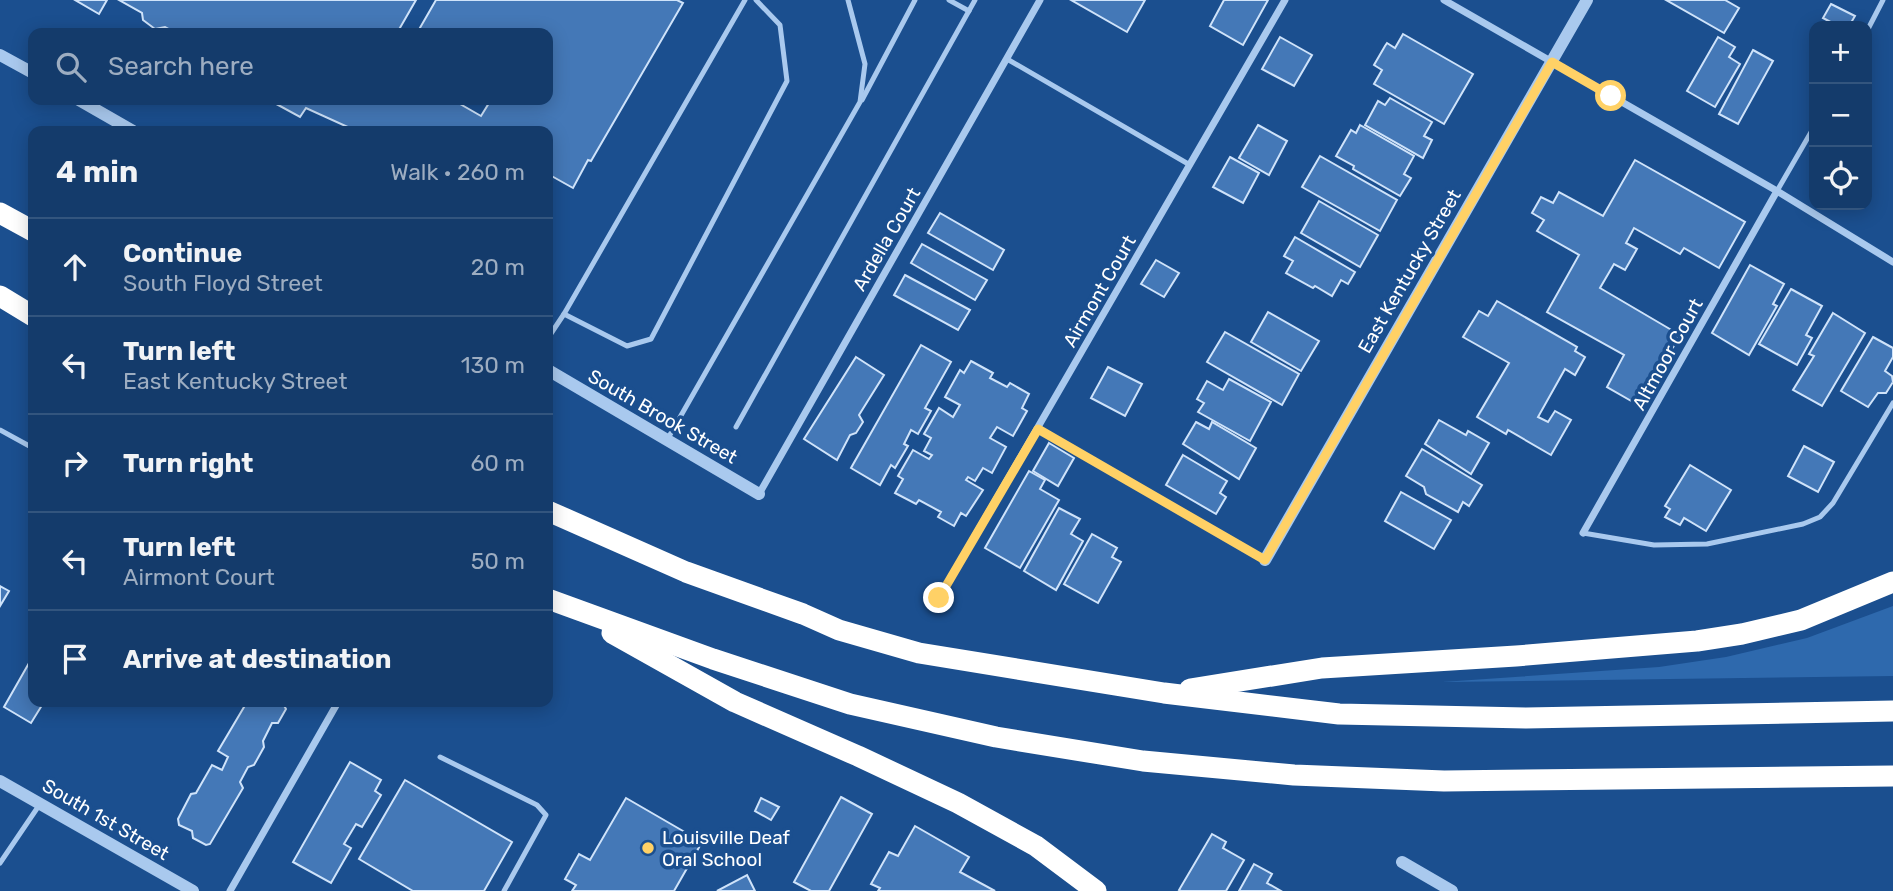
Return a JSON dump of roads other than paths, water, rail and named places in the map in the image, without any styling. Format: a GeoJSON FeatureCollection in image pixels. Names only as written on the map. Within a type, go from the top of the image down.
{"type":"FeatureCollection","features":[{"type":"Feature","properties":{"kind":"highway"},"geometry":{"type":"LineString","coordinates":[[0,213],[28,228]]}},
{"type":"Feature","properties":{"kind":"highway"},"geometry":{"type":"LineString","coordinates":[[0,296],[28,313]]}},
{"type":"Feature","properties":{"kind":"highway"},"geometry":{"type":"LineString","coordinates":[[554,514],[686,572],[803,614],[839,630],[919,653],[1164,693],[1339,714],[1526,718],[1893,711]]}},
{"type":"Feature","properties":{"kind":"highway"},"geometry":{"type":"LineString","coordinates":[[1164,693],[1322,668],[1697,641],[1801,620],[1893,582]]}},
{"type":"Feature","properties":{"kind":"highway"},"geometry":{"type":"LineString","coordinates":[[554,602],[817,694],[911,719],[1046,747],[1195,767],[1333,777],[1527,781],[1885,776]]}},
{"type":"Feature","properties":{"kind":"highway"},"geometry":{"type":"LineString","coordinates":[[554,602],[735,702],[913,781],[1020,836],[1052,856],[1096,891]]}},
{"type":"Feature","properties":{"kind":"street","name":"Ardella Court"},"geometry":{"type":"LineString","coordinates":[[759,495],[1040,0]]}},
{"type":"Feature","properties":{"kind":"street","name":"Airmont Court"},"geometry":{"type":"LineString","coordinates":[[939,598],[1284,0]]}},
{"type":"Feature","properties":{"kind":"street"},"geometry":{"type":"LineString","coordinates":[[1444,0],[1777,191],[1893,262]]}},
{"type":"Feature","properties":{"kind":"street","name":"East Kentucky Street"},"geometry":{"type":"LineString","coordinates":[[1265,560],[1587,0]]}},
{"type":"Feature","properties":{"kind":"street"},"geometry":{"type":"LineString","coordinates":[[0,55],[28,71]]}},
{"type":"Feature","properties":{"kind":"street"},"geometry":{"type":"LineString","coordinates":[[88,105],[125,126]]}},
{"type":"Feature","properties":{"kind":"street","name":"Altmoor Court"},"geometry":{"type":"LineString","coordinates":[[1583,533],[1777,191]]}},
{"type":"Feature","properties":{"kind":"street","name":"South Brook Street"},"geometry":{"type":"LineString","coordinates":[[553,373],[759,495]]}},
{"type":"Feature","properties":{"kind":"street"},"geometry":{"type":"LineString","coordinates":[[230,891],[335,707]]}},
{"type":"Feature","properties":{"kind":"street","name":"South 1st Street"},"geometry":{"type":"LineString","coordinates":[[0,781],[193,891]]}},
{"type":"Feature","properties":{"kind":"street"},"geometry":{"type":"LineString","coordinates":[[1402,862],[1452,891]]}},
{"type":"Feature","properties":{"kind":"lane"},"geometry":{"type":"LineString","coordinates":[[553,330],[745,0]]}},
{"type":"Feature","properties":{"kind":"lane"},"geometry":{"type":"LineString","coordinates":[[564,314],[627,346],[652,340],[787,81],[780,25],[755,0]]}},
{"type":"Feature","properties":{"kind":"lane"},"geometry":{"type":"LineString","coordinates":[[848,0],[865,64],[860,102]]}},
{"type":"Feature","properties":{"kind":"lane"},"geometry":{"type":"LineString","coordinates":[[949,0],[969,11]]}},
{"type":"Feature","properties":{"kind":"lane"},"geometry":{"type":"LineString","coordinates":[[736,427],[975,0]]}},
{"type":"Feature","properties":{"kind":"lane"},"geometry":{"type":"LineString","coordinates":[[1872,21],[1883,0]]}},
{"type":"Feature","properties":{"kind":"lane"},"geometry":{"type":"LineString","coordinates":[[667,440],[914,3]]}},
{"type":"Feature","properties":{"kind":"lane"},"geometry":{"type":"LineString","coordinates":[[1007,59],[1190,164]]}},
{"type":"Feature","properties":{"kind":"lane"},"geometry":{"type":"LineString","coordinates":[[1777,191],[1809,136]]}},
{"type":"Feature","properties":{"kind":"lane"},"geometry":{"type":"LineString","coordinates":[[1583,533],[1654,544],[1707,544],[1803,524],[1820,517],[1833,503],[1893,404]]}},
{"type":"Feature","properties":{"kind":"lane"},"geometry":{"type":"LineString","coordinates":[[1038,429],[1265,560]]}},
{"type":"Feature","properties":{"kind":"lane"},"geometry":{"type":"LineString","coordinates":[[0,430],[28,445]]}},
{"type":"Feature","properties":{"kind":"lane"},"geometry":{"type":"LineString","coordinates":[[440,757],[537,806],[546,815],[504,891]]}},
{"type":"Feature","properties":{"kind":"lane"},"geometry":{"type":"LineString","coordinates":[[0,863],[40,804]]}},
{"type":"Feature","properties":{"kind":"place","name":"Louisville Deaf Oral School"},"geometry":{"type":"Point","coordinates":[648,848]}}]}
